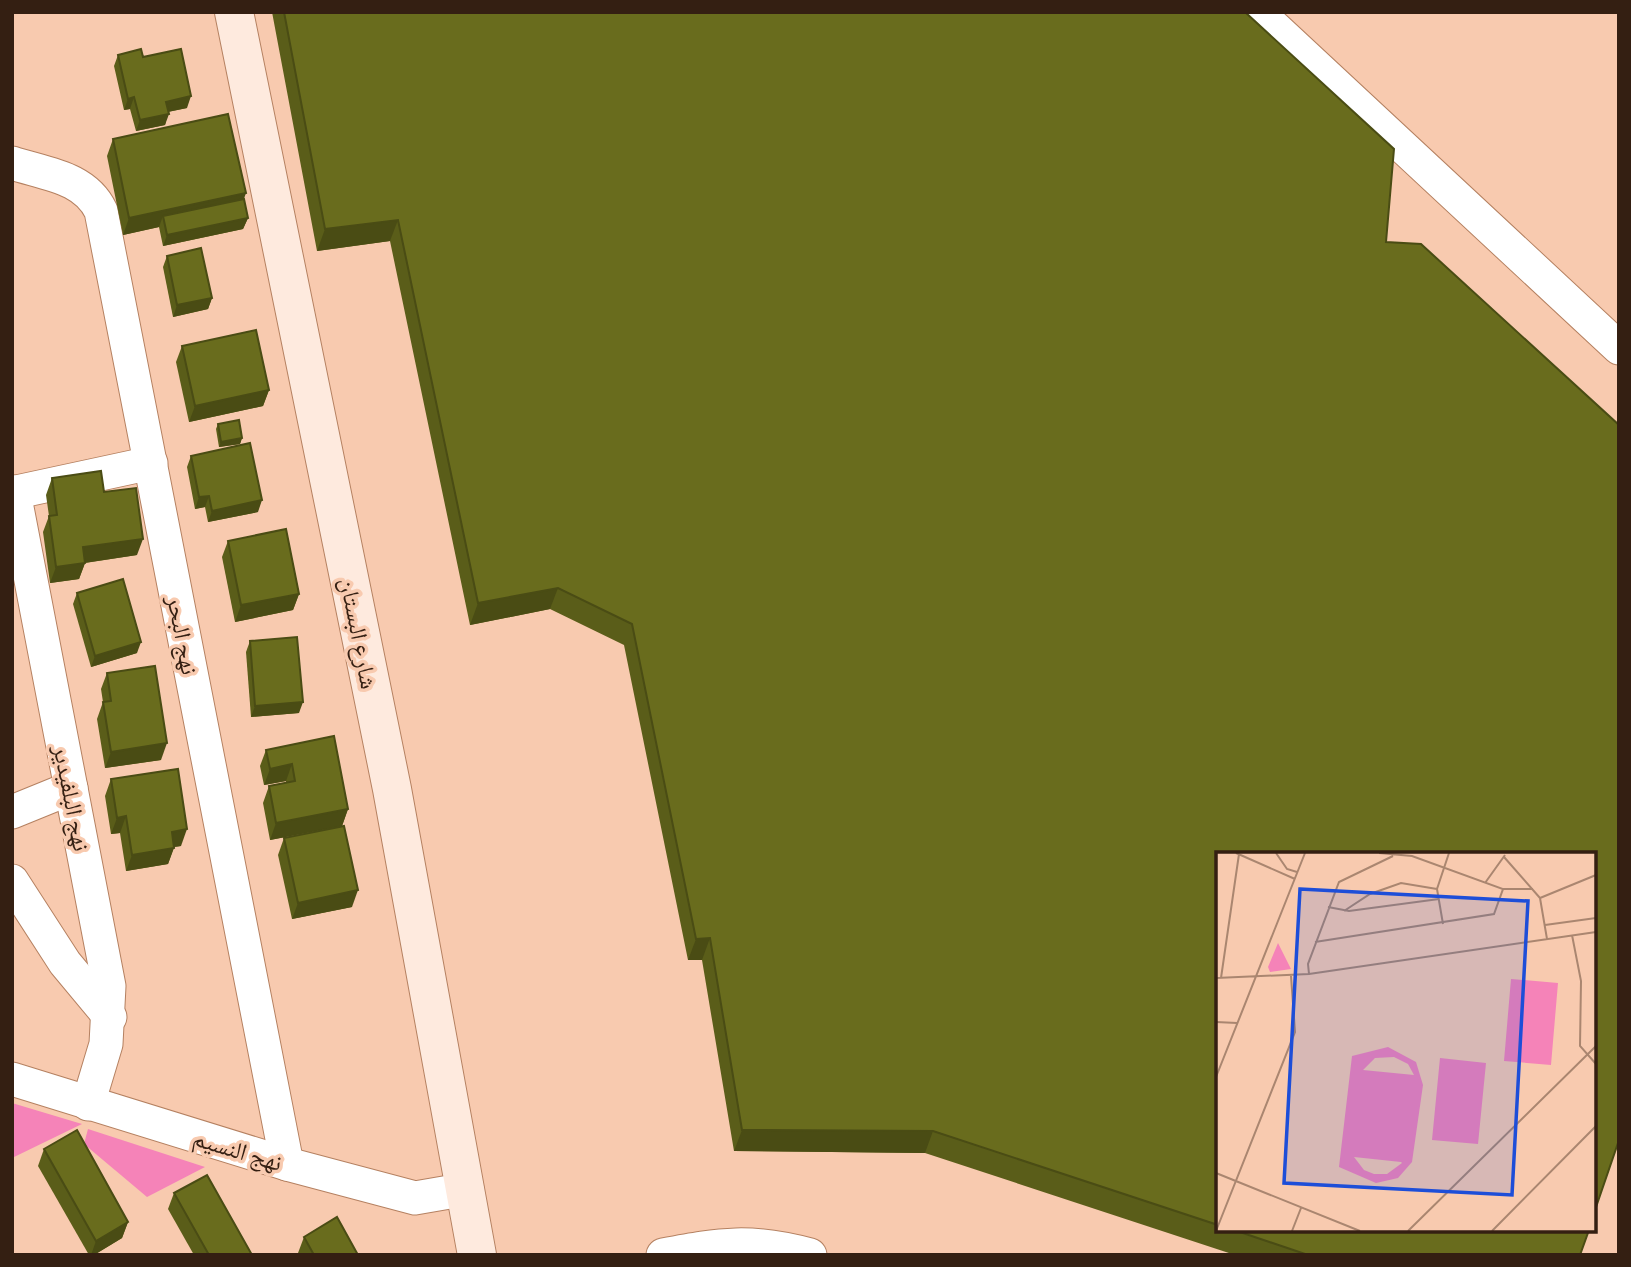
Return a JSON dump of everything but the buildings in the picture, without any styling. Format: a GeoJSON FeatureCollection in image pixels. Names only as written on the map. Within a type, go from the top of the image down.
{"type":"FeatureCollection","features":[{"type":"Feature","properties":{"kind":"main road","name":"شارع البستان"},"geometry":{"type":"LineString","coordinates":[[234,12],[392,789],[477,1255]]}},
{"type":"Feature","properties":{"kind":"street"},"geometry":{"type":"LineString","coordinates":[[1258,12],[1619,348]]}},
{"type":"Feature","properties":{"kind":"street","name":"نهج البحر"},"geometry":{"type":"LineString","coordinates":[[12,163],[80,185],[93,194],[101,211],[287,1164]]}},
{"type":"Feature","properties":{"kind":"street"},"geometry":{"type":"LineString","coordinates":[[13,492],[151,463]]}},
{"type":"Feature","properties":{"kind":"street","name":"نهج البلفيدير"},"geometry":{"type":"LineString","coordinates":[[13,492],[109,986],[110,1017],[106,1044],[88,1104]]}},
{"type":"Feature","properties":{"kind":"street"},"geometry":{"type":"LineString","coordinates":[[12,811],[71,788]]}},
{"type":"Feature","properties":{"kind":"street"},"geometry":{"type":"LineString","coordinates":[[12,880],[65,963],[110,1017]]}},
{"type":"Feature","properties":{"kind":"street","name":"نهج النسيم"},"geometry":{"type":"LineString","coordinates":[[12,1079],[287,1164],[415,1198],[467,1189]]}},
{"type":"Feature","properties":{"kind":"street"},"geometry":{"type":"LineString","coordinates":[[663,1255],[731,1242],[764,1243],[810,1255]]}},
{"type":"Feature","properties":{"kind":"shaded area"},"geometry":{"type":"Polygon","coordinates":[[[12,1103],[82,1124],[12,1158],[12,1103]]]}},
{"type":"Feature","properties":{"kind":"shaded area"},"geometry":{"type":"Polygon","coordinates":[[[88,1129],[205,1167],[147,1197],[84,1144],[88,1129]]]}}]}
